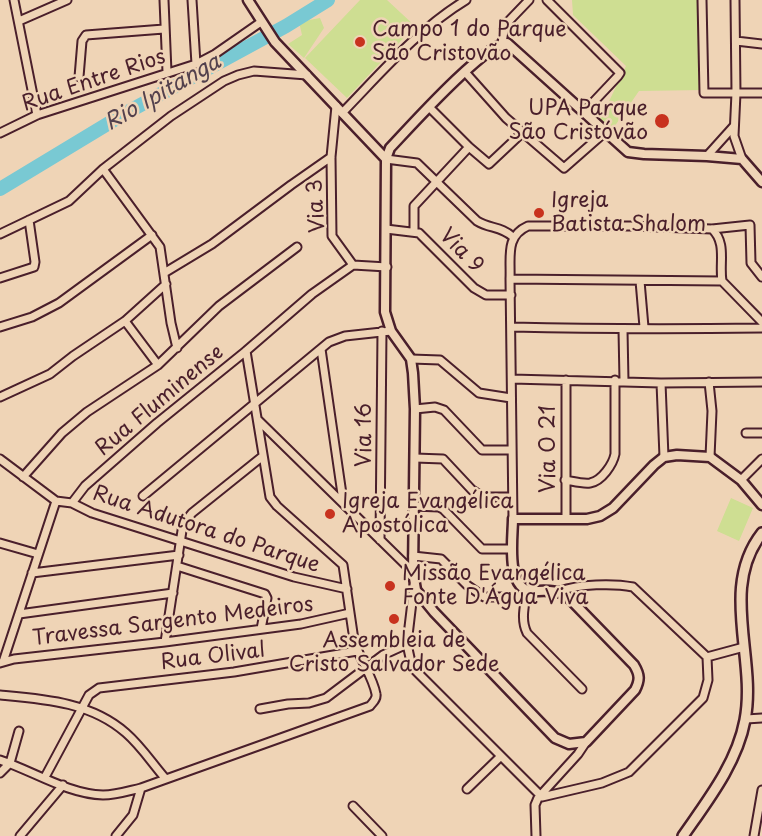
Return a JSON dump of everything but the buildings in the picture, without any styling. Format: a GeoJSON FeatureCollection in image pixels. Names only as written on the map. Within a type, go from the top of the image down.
{"type":"FeatureCollection","features":[{"type":"Feature","properties":{"kind":"main road"},"geometry":{"type":"LineString","coordinates":[[683,836],[723,776],[736,752],[746,719],[747,681],[741,616],[742,585],[748,555],[762,534]]}},
{"type":"Feature","properties":{"kind":"street"},"geometry":{"type":"LineString","coordinates":[[15,0],[37,115]]}},
{"type":"Feature","properties":{"kind":"street"},"geometry":{"type":"LineString","coordinates":[[19,21],[68,0]]}},
{"type":"Feature","properties":{"kind":"street"},"geometry":{"type":"LineString","coordinates":[[164,0],[167,72]]}},
{"type":"Feature","properties":{"kind":"street"},"geometry":{"type":"LineString","coordinates":[[192,0],[196,64]]}},
{"type":"Feature","properties":{"kind":"street"},"geometry":{"type":"LineString","coordinates":[[248,0],[275,42],[386,159],[417,163],[477,220],[485,225],[504,229],[513,237]]}},
{"type":"Feature","properties":{"kind":"street"},"geometry":{"type":"LineString","coordinates":[[339,110],[421,33],[446,12],[466,0]]}},
{"type":"Feature","properties":{"kind":"street"},"geometry":{"type":"LineString","coordinates":[[502,43],[505,25],[528,0]]}},
{"type":"Feature","properties":{"kind":"street"},"geometry":{"type":"LineString","coordinates":[[547,0],[620,73],[584,112]]}},
{"type":"Feature","properties":{"kind":"street"},"geometry":{"type":"LineString","coordinates":[[702,0],[703,92],[707,95],[762,93]]}},
{"type":"Feature","properties":{"kind":"street"},"geometry":{"type":"LineString","coordinates":[[735,0],[735,144],[742,159],[762,182]]}},
{"type":"Feature","properties":{"kind":"street","name":"Rua Entre Rios"},"geometry":{"type":"LineString","coordinates":[[0,134],[37,115],[196,64],[263,25]]}},
{"type":"Feature","properties":{"kind":"street"},"geometry":{"type":"LineString","coordinates":[[79,77],[82,41],[86,35],[164,29]]}},
{"type":"Feature","properties":{"kind":"street"},"geometry":{"type":"LineString","coordinates":[[736,41],[762,44]]}},
{"type":"Feature","properties":{"kind":"street"},"geometry":{"type":"LineString","coordinates":[[413,556],[441,559],[467,585],[484,597],[560,591],[569,588],[617,585],[633,587],[707,657],[708,680],[703,698],[629,772],[602,783],[542,797],[416,672],[410,662],[407,644],[414,585],[413,572],[413,556],[413,506],[415,409],[411,359],[386,331],[386,159],[390,148],[429,107],[488,51],[502,43],[510,45],[605,132],[633,154],[742,159]]}},
{"type":"Feature","properties":{"kind":"street"},"geometry":{"type":"LineString","coordinates":[[0,234],[69,201],[103,170],[189,103],[238,75],[254,71],[308,75]]}},
{"type":"Feature","properties":{"kind":"street"},"geometry":{"type":"LineString","coordinates":[[465,72],[506,118],[562,167],[566,168],[605,132]]}},
{"type":"Feature","properties":{"kind":"street"},"geometry":{"type":"LineString","coordinates":[[429,107],[484,162],[489,164],[523,132]]}},
{"type":"Feature","properties":{"kind":"street","name":"Via 3"},"geometry":{"type":"LineString","coordinates":[[339,110],[332,157],[332,236],[353,265]]}},
{"type":"Feature","properties":{"kind":"street"},"geometry":{"type":"LineString","coordinates":[[707,156],[734,126]]}},
{"type":"Feature","properties":{"kind":"street"},"geometry":{"type":"LineString","coordinates":[[414,231],[414,207],[469,147]]}},
{"type":"Feature","properties":{"kind":"street"},"geometry":{"type":"LineString","coordinates":[[164,273],[212,244],[291,184],[332,157]]}},
{"type":"Feature","properties":{"kind":"street"},"geometry":{"type":"LineString","coordinates":[[103,170],[160,248],[177,348]]}},
{"type":"Feature","properties":{"kind":"street"},"geometry":{"type":"LineString","coordinates":[[0,278],[34,267],[29,220]]}},
{"type":"Feature","properties":{"kind":"street"},"geometry":{"type":"LineString","coordinates":[[582,689],[527,633],[523,613],[527,594],[514,577],[510,279],[513,237],[528,226],[712,229],[750,225],[751,263],[762,277]]}},
{"type":"Feature","properties":{"kind":"street"},"geometry":{"type":"LineString","coordinates":[[712,229],[718,234],[722,244],[722,281],[762,322]]}},
{"type":"Feature","properties":{"kind":"street","name":"Via 9"},"geometry":{"type":"LineString","coordinates":[[386,230],[414,231],[425,238],[479,292],[486,295],[511,295]]}},
{"type":"Feature","properties":{"kind":"street"},"geometry":{"type":"LineString","coordinates":[[0,327],[32,317],[53,307],[152,235]]}},
{"type":"Feature","properties":{"kind":"street"},"geometry":{"type":"LineString","coordinates":[[23,477],[62,433],[87,412],[159,365],[219,306],[297,247]]}},
{"type":"Feature","properties":{"kind":"street"},"geometry":{"type":"LineString","coordinates":[[353,265],[387,267]]}},
{"type":"Feature","properties":{"kind":"street","name":"Rua Fluminense"},"geometry":{"type":"LineString","coordinates":[[72,503],[86,486],[149,430],[312,294],[353,265]]}},
{"type":"Feature","properties":{"kind":"street"},"geometry":{"type":"LineString","coordinates":[[510,279],[722,281]]}},
{"type":"Feature","properties":{"kind":"street"},"geometry":{"type":"LineString","coordinates":[[640,281],[644,327]]}},
{"type":"Feature","properties":{"kind":"street"},"geometry":{"type":"LineString","coordinates":[[0,397],[50,374],[125,321],[166,284]]}},
{"type":"Feature","properties":{"kind":"street"},"geometry":{"type":"LineString","coordinates":[[125,321],[159,365]]}},
{"type":"Feature","properties":{"kind":"street"},"geometry":{"type":"LineString","coordinates":[[512,327],[623,330],[644,327],[698,330],[762,328]]}},
{"type":"Feature","properties":{"kind":"street"},"geometry":{"type":"LineString","coordinates":[[623,330],[624,381]]}},
{"type":"Feature","properties":{"kind":"street"},"geometry":{"type":"LineString","coordinates":[[143,496],[321,349],[339,337],[386,331]]}},
{"type":"Feature","properties":{"kind":"street","name":"Via 16"},"geometry":{"type":"LineString","coordinates":[[380,540],[386,331]]}},
{"type":"Feature","properties":{"kind":"street"},"geometry":{"type":"LineString","coordinates":[[321,349],[343,502]]}},
{"type":"Feature","properties":{"kind":"street"},"geometry":{"type":"LineString","coordinates":[[0,760],[63,785],[100,795],[114,794],[141,788],[370,706],[374,702],[376,694],[357,651],[342,564],[277,506],[268,492],[246,351]]}},
{"type":"Feature","properties":{"kind":"street"},"geometry":{"type":"LineString","coordinates":[[411,359],[440,360],[479,393],[511,398]]}},
{"type":"Feature","properties":{"kind":"street"},"geometry":{"type":"LineString","coordinates":[[753,381],[762,374]]}},
{"type":"Feature","properties":{"kind":"street"},"geometry":{"type":"LineString","coordinates":[[512,379],[661,383],[762,382]]}},
{"type":"Feature","properties":{"kind":"street","name":"Via O 21"},"geometry":{"type":"LineString","coordinates":[[566,380],[566,519]]}},
{"type":"Feature","properties":{"kind":"street"},"geometry":{"type":"LineString","coordinates":[[565,480],[592,483],[600,478],[613,462],[615,454],[613,404],[615,380]]}},
{"type":"Feature","properties":{"kind":"street"},"geometry":{"type":"LineString","coordinates":[[709,382],[712,411],[710,457]]}},
{"type":"Feature","properties":{"kind":"street"},"geometry":{"type":"LineString","coordinates":[[661,383],[664,457]]}},
{"type":"Feature","properties":{"kind":"street"},"geometry":{"type":"LineString","coordinates":[[415,409],[435,407],[444,410],[482,450],[512,450]]}},
{"type":"Feature","properties":{"kind":"street"},"geometry":{"type":"LineString","coordinates":[[258,419],[413,572]]}},
{"type":"Feature","properties":{"kind":"street"},"geometry":{"type":"LineString","coordinates":[[746,433],[762,433]]}},
{"type":"Feature","properties":{"kind":"street"},"geometry":{"type":"LineString","coordinates":[[513,519],[594,518],[606,513],[664,457],[686,455],[710,457],[741,480],[762,504]]}},
{"type":"Feature","properties":{"kind":"street"},"geometry":{"type":"LineString","coordinates":[[165,642],[183,524],[187,518],[263,456]]}},
{"type":"Feature","properties":{"kind":"street"},"geometry":{"type":"LineString","coordinates":[[0,459],[56,501],[2,663]]}},
{"type":"Feature","properties":{"kind":"street"},"geometry":{"type":"LineString","coordinates":[[415,459],[443,459],[472,490],[483,497],[512,497]]}},
{"type":"Feature","properties":{"kind":"street"},"geometry":{"type":"LineString","coordinates":[[741,480],[762,459]]}},
{"type":"Feature","properties":{"kind":"street","name":"Rua Adutora do Parque"},"geometry":{"type":"LineString","coordinates":[[56,501],[72,503],[92,513],[294,577],[347,589]]}},
{"type":"Feature","properties":{"kind":"street"},"geometry":{"type":"LineString","coordinates":[[413,506],[444,509],[482,549],[512,549]]}},
{"type":"Feature","properties":{"kind":"street"},"geometry":{"type":"LineString","coordinates":[[0,543],[38,554]]}},
{"type":"Feature","properties":{"kind":"street"},"geometry":{"type":"LineString","coordinates":[[32,573],[179,555]]}},
{"type":"Feature","properties":{"kind":"street"},"geometry":{"type":"LineString","coordinates":[[177,566],[265,594],[267,598],[261,629]]}},
{"type":"Feature","properties":{"kind":"street"},"geometry":{"type":"LineString","coordinates":[[414,585],[434,612],[555,738],[568,744],[586,742]]}},
{"type":"Feature","properties":{"kind":"street"},"geometry":{"type":"LineString","coordinates":[[536,836],[534,805],[540,794],[638,684],[639,673],[634,665],[575,603],[560,591]]}},
{"type":"Feature","properties":{"kind":"street"},"geometry":{"type":"LineString","coordinates":[[19,614],[173,593]]}},
{"type":"Feature","properties":{"kind":"street","name":"Travessa Sargento Medeiros"},"geometry":{"type":"LineString","coordinates":[[2,663],[14,659],[301,624],[350,613]]}},
{"type":"Feature","properties":{"kind":"street"},"geometry":{"type":"LineString","coordinates":[[260,709],[309,703],[326,698],[383,655],[407,644]]}},
{"type":"Feature","properties":{"kind":"street"},"geometry":{"type":"LineString","coordinates":[[707,657],[744,647]]}},
{"type":"Feature","properties":{"kind":"street","name":"Rua Olival"},"geometry":{"type":"LineString","coordinates":[[45,777],[89,695],[94,690],[105,686],[234,672],[357,651]]}},
{"type":"Feature","properties":{"kind":"street"},"geometry":{"type":"LineString","coordinates":[[0,695],[61,701],[82,708],[117,725],[165,778]]}},
{"type":"Feature","properties":{"kind":"street"},"geometry":{"type":"LineString","coordinates":[[746,719],[762,718]]}},
{"type":"Feature","properties":{"kind":"street"},"geometry":{"type":"LineString","coordinates":[[0,773],[9,763],[19,730]]}},
{"type":"Feature","properties":{"kind":"street"},"geometry":{"type":"LineString","coordinates":[[467,789],[500,757]]}},
{"type":"Feature","properties":{"kind":"street"},"geometry":{"type":"LineString","coordinates":[[20,836],[63,785]]}},
{"type":"Feature","properties":{"kind":"street"},"geometry":{"type":"LineString","coordinates":[[116,836],[133,815],[141,788]]}},
{"type":"Feature","properties":{"kind":"street"},"geometry":{"type":"LineString","coordinates":[[754,836],[762,790]]}},
{"type":"Feature","properties":{"kind":"street"},"geometry":{"type":"LineString","coordinates":[[352,806],[382,836]]}},
{"type":"Feature","properties":{"kind":"green space","name":"Campo 1 do Parque São Cristovão"},"geometry":{"type":"Polygon","coordinates":[[[360,0],[387,0],[415,26],[347,98],[305,58],[360,0]]]}},
{"type":"Feature","properties":{"kind":"green space"},"geometry":{"type":"Polygon","coordinates":[[[572,0],[703,0],[704,90],[639,91],[610,133],[599,122],[626,66],[573,15],[572,0]]]}},
{"type":"Feature","properties":{"kind":"green space"},"geometry":{"type":"Polygon","coordinates":[[[320,18],[324,28],[304,58],[288,44],[302,35],[299,22],[320,18]]]}},
{"type":"Feature","properties":{"kind":"green space"},"geometry":{"type":"Polygon","coordinates":[[[731,498],[753,508],[739,541],[717,531],[731,498]]]}},
{"type":"Feature","properties":{"kind":"waterway","name":"Rio Ipitanga"},"geometry":{"type":"LineString","coordinates":[[0,189],[124,114],[286,26],[328,0]]}},
{"type":"Feature","properties":{"kind":"place","name":"Campo 1 do Parque São Cristovão"},"geometry":{"type":"Point","coordinates":[360,42]}},
{"type":"Feature","properties":{"kind":"place","name":"UPA Parque São Cristóvão"},"geometry":{"type":"Point","coordinates":[662,121]}},
{"type":"Feature","properties":{"kind":"place","name":"Igreja Batista Shalom"},"geometry":{"type":"Point","coordinates":[539,213]}},
{"type":"Feature","properties":{"kind":"place","name":"Igreja Evangélica Apostólica"},"geometry":{"type":"Point","coordinates":[330,514]}},
{"type":"Feature","properties":{"kind":"place","name":"Missão Evangélica Fonte D'Água Viva"},"geometry":{"type":"Point","coordinates":[390,586]}},
{"type":"Feature","properties":{"kind":"place","name":"Assembleia de Cristo Salvador Sede"},"geometry":{"type":"Point","coordinates":[394,619]}}]}
